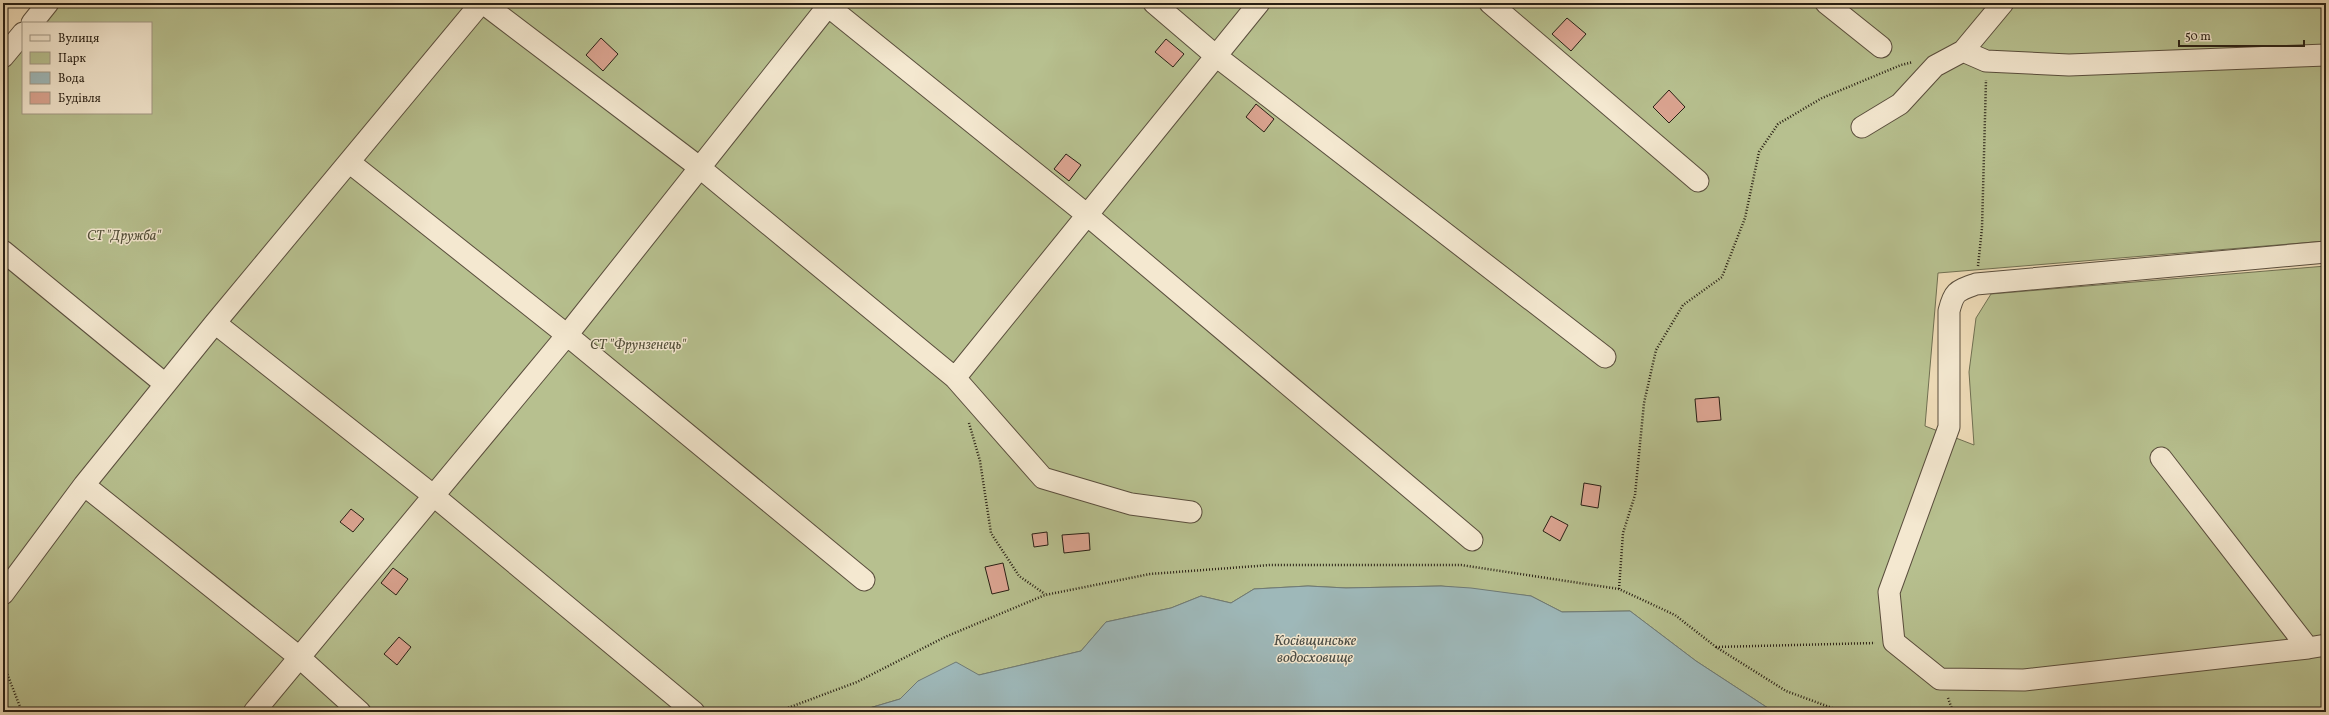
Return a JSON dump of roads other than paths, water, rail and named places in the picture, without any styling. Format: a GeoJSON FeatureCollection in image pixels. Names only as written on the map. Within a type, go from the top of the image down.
{"type":"FeatureCollection","features":[{"type":"Feature","properties":{"kind":"street"},"geometry":{"type":"LineString","coordinates":[[33,22],[48,3]]}},
{"type":"Feature","properties":{"kind":"street"},"geometry":{"type":"LineString","coordinates":[[3,594],[84,485],[165,384],[482,3],[699,167],[955,378],[1043,478],[1132,504],[1191,512]]}},
{"type":"Feature","properties":{"kind":"street"},"geometry":{"type":"LineString","coordinates":[[1154,3],[1216,56],[1604,357]]}},
{"type":"Feature","properties":{"kind":"street"},"geometry":{"type":"LineString","coordinates":[[955,378],[1086,214],[1259,3]]}},
{"type":"Feature","properties":{"kind":"street"},"geometry":{"type":"LineString","coordinates":[[1490,3],[1698,180]]}},
{"type":"Feature","properties":{"kind":"street"},"geometry":{"type":"LineString","coordinates":[[1826,3],[1881,47]]}},
{"type":"Feature","properties":{"kind":"street"},"geometry":{"type":"LineString","coordinates":[[1862,127],[1900,104],[1935,66],[1963,51],[2003,3]]}},
{"type":"Feature","properties":{"kind":"street"},"geometry":{"type":"LineString","coordinates":[[254,712],[567,334],[828,4],[1086,214],[1472,540]]}},
{"type":"Feature","properties":{"kind":"street"},"geometry":{"type":"LineString","coordinates":[[3,58],[22,35]]}},
{"type":"Feature","properties":{"kind":"street"},"geometry":{"type":"LineString","coordinates":[[1963,51],[1986,61],[2069,65],[2326,55]]}},
{"type":"Feature","properties":{"kind":"street"},"geometry":{"type":"LineString","coordinates":[[349,162],[567,334],[864,580]]}},
{"type":"Feature","properties":{"kind":"street"},"geometry":{"type":"LineString","coordinates":[[3,251],[165,384]]}},
{"type":"Feature","properties":{"kind":"street"},"geometry":{"type":"LineString","coordinates":[[2317,646],[2024,680],[1940,679],[1894,642],[1889,592],[1949,427],[1949,311],[1953,296],[1960,290],[1976,284],[2326,252]]}},
{"type":"Feature","properties":{"kind":"street"},"geometry":{"type":"LineString","coordinates":[[215,323],[434,496],[694,712]]}},
{"type":"Feature","properties":{"kind":"street"},"geometry":{"type":"LineString","coordinates":[[2161,458],[2317,646]]}},
{"type":"Feature","properties":{"kind":"street"},"geometry":{"type":"LineString","coordinates":[[84,485],[299,657],[360,712]]}},
{"type":"Feature","properties":{"kind":"water","name":"Косівщинське водосховище"},"geometry":{"type":"Polygon","coordinates":[[[1308,586],[1346,588],[1441,586],[1471,588],[1531,596],[1562,612],[1630,611],[1696,661],[1774,712],[856,712],[900,699],[918,681],[956,662],[979,675],[1081,651],[1106,622],[1171,608],[1201,596],[1231,603],[1254,589],[1308,586]]]}},
{"type":"Feature","properties":{"kind":"park label","name":"СТ \"Дружба\""},"geometry":{"type":"Point","coordinates":[124,235]}},
{"type":"Feature","properties":{"kind":"park label","name":"СТ \"Фрунзенець\""},"geometry":{"type":"Point","coordinates":[638,344]}}]}
